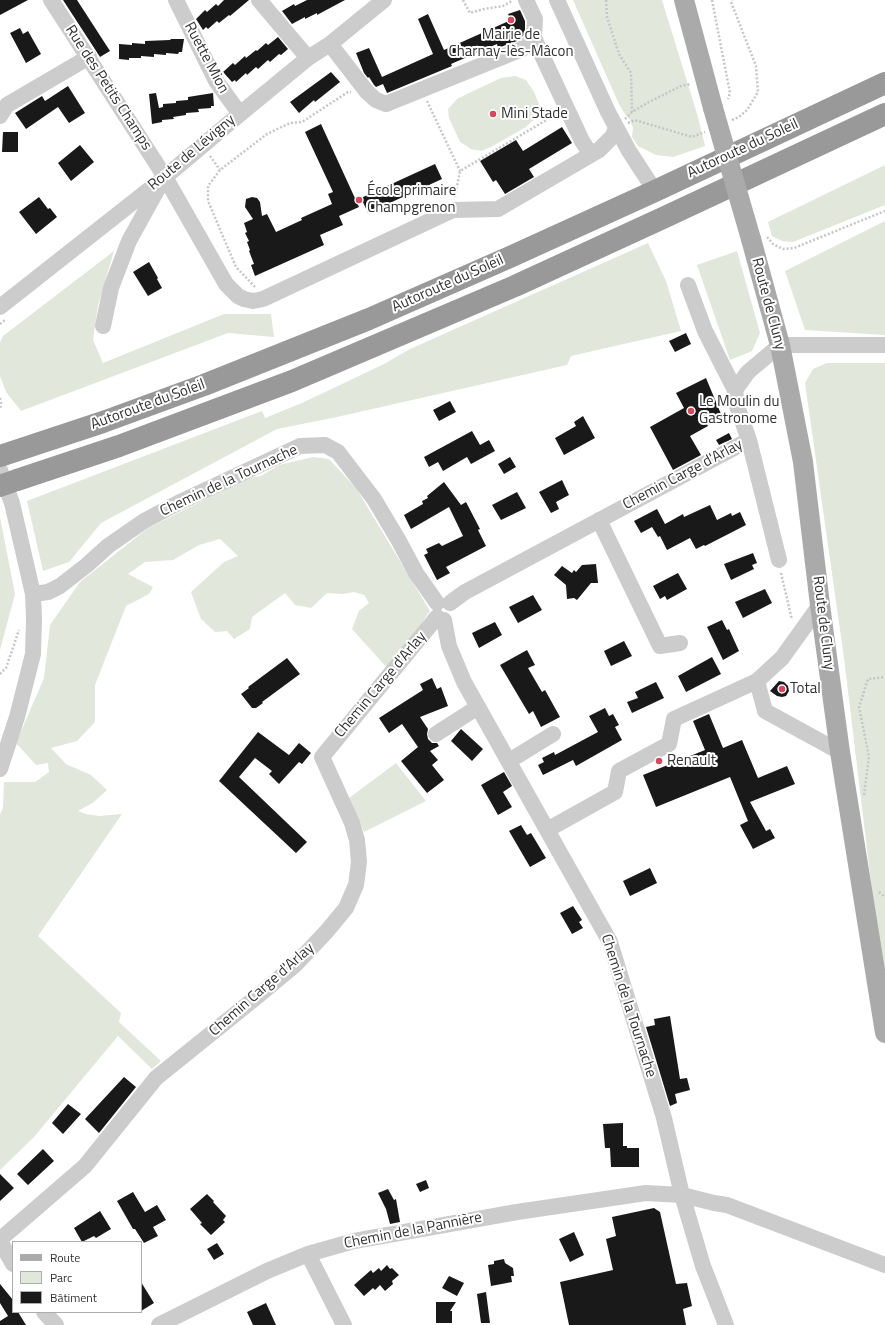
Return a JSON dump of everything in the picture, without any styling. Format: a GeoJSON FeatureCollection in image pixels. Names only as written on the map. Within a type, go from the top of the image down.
{"type":"FeatureCollection","features":[{"type":"Feature","properties":{"kind":"highway","name":"Autoroute du Soleil"},"geometry":{"type":"LineString","coordinates":[[5,469],[110,420],[204,385],[369,319],[655,191],[885,83]]}},
{"type":"Feature","properties":{"kind":"highway","name":"Autoroute du Soleil"},"geometry":{"type":"LineString","coordinates":[[5,469],[119,446],[298,378],[515,286],[885,114]]}},
{"type":"Feature","properties":{"kind":"main road"},"geometry":{"type":"LineString","coordinates":[[684,0],[713,108]]}},
{"type":"Feature","properties":{"kind":"main road","name":"Route de Cluny"},"geometry":{"type":"LineString","coordinates":[[713,108],[759,238],[803,462],[820,605],[840,752],[885,1033]]}},
{"type":"Feature","properties":{"kind":"street","name":"Rue des Petits Champs"},"geometry":{"type":"LineString","coordinates":[[51,0],[165,177],[226,284],[238,296],[253,301],[263,299],[453,210]]}},
{"type":"Feature","properties":{"kind":"street","name":"Ruette Mion"},"geometry":{"type":"LineString","coordinates":[[176,0],[216,81],[240,114]]}},
{"type":"Feature","properties":{"kind":"street"},"geometry":{"type":"LineString","coordinates":[[259,0],[308,58]]}},
{"type":"Feature","properties":{"kind":"street","name":"Route de Lévigny"},"geometry":{"type":"LineString","coordinates":[[0,307],[165,177],[308,58],[330,44],[384,0]]}},
{"type":"Feature","properties":{"kind":"street"},"geometry":{"type":"LineString","coordinates":[[526,0],[535,19],[534,38],[582,141],[588,150],[595,152]]}},
{"type":"Feature","properties":{"kind":"street"},"geometry":{"type":"LineString","coordinates":[[557,0],[616,127],[629,151],[655,191]]}},
{"type":"Feature","properties":{"kind":"street"},"geometry":{"type":"LineString","coordinates":[[330,44],[367,92],[376,100],[386,104],[522,49],[534,38]]}},
{"type":"Feature","properties":{"kind":"street"},"geometry":{"type":"LineString","coordinates":[[0,116],[7,105],[89,57]]}},
{"type":"Feature","properties":{"kind":"street"},"geometry":{"type":"LineString","coordinates":[[453,210],[498,209],[595,152],[606,144],[613,136],[616,127]]}},
{"type":"Feature","properties":{"kind":"street"},"geometry":{"type":"LineString","coordinates":[[103,326],[111,288],[129,241],[165,177]]}},
{"type":"Feature","properties":{"kind":"street","name":"Chemin Carge d'Arlay"},"geometry":{"type":"LineString","coordinates":[[0,1241],[85,1166],[156,1078],[296,964],[327,932],[346,908],[356,885],[359,862],[357,840],[352,823],[322,757],[442,611],[465,592],[749,440],[737,406],[735,390],[705,331],[688,285]]}},
{"type":"Feature","properties":{"kind":"street"},"geometry":{"type":"LineString","coordinates":[[735,390],[748,372],[780,346],[885,345]]}},
{"type":"Feature","properties":{"kind":"street"},"geometry":{"type":"LineString","coordinates":[[749,440],[778,560]]}},
{"type":"Feature","properties":{"kind":"street","name":"Chemin de la Tournache"},"geometry":{"type":"LineString","coordinates":[[33,594],[48,592],[60,586],[108,546],[144,521],[178,503],[300,446],[325,445],[338,452],[374,499],[400,541],[416,573],[442,611],[449,646],[464,682],[610,942],[664,1118],[682,1195],[703,1266],[726,1325]]}},
{"type":"Feature","properties":{"kind":"street"},"geometry":{"type":"LineString","coordinates":[[0,769],[17,717],[33,654],[34,619],[33,594],[5,469]]}},
{"type":"Feature","properties":{"kind":"street"},"geometry":{"type":"LineString","coordinates":[[599,520],[660,646],[680,643]]}},
{"type":"Feature","properties":{"kind":"street"},"geometry":{"type":"LineString","coordinates":[[547,830],[615,792],[619,770],[669,744],[674,719],[757,682],[782,658],[820,605]]}},
{"type":"Feature","properties":{"kind":"street"},"geometry":{"type":"LineString","coordinates":[[757,682],[765,711],[840,752]]}},
{"type":"Feature","properties":{"kind":"street"},"geometry":{"type":"LineString","coordinates":[[436,734],[478,708]]}},
{"type":"Feature","properties":{"kind":"street"},"geometry":{"type":"LineString","coordinates":[[509,761],[553,734]]}},
{"type":"Feature","properties":{"kind":"street","name":"Chemin de la Pannière"},"geometry":{"type":"LineString","coordinates":[[159,1325],[267,1270],[308,1254],[354,1241],[517,1212],[646,1193],[682,1195],[727,1205],[885,1265]]}},
{"type":"Feature","properties":{"kind":"street"},"geometry":{"type":"LineString","coordinates":[[0,1241],[12,1262]]}},
{"type":"Feature","properties":{"kind":"street"},"geometry":{"type":"LineString","coordinates":[[308,1254],[344,1325]]}},
{"type":"Feature","properties":{"kind":"street"},"geometry":{"type":"LineString","coordinates":[[45,1313],[56,1325]]}},
{"type":"Feature","properties":{"kind":"path"},"geometry":{"type":"LineString","coordinates":[[464,0],[470,13],[484,8],[503,6],[514,0]]}},
{"type":"Feature","properties":{"kind":"path"},"geometry":{"type":"LineString","coordinates":[[606,0],[608,17],[619,54],[631,73],[632,112]]}},
{"type":"Feature","properties":{"kind":"path"},"geometry":{"type":"LineString","coordinates":[[712,0],[730,93],[727,100],[713,108]]}},
{"type":"Feature","properties":{"kind":"path"},"geometry":{"type":"LineString","coordinates":[[616,127],[632,112],[681,86],[705,81]]}},
{"type":"Feature","properties":{"kind":"path"},"geometry":{"type":"LineString","coordinates":[[422,89],[460,171],[453,210]]}},
{"type":"Feature","properties":{"kind":"path"},"geometry":{"type":"LineString","coordinates":[[260,292],[236,267],[208,201],[208,186],[220,170],[267,134],[290,123],[302,122],[348,92],[367,92]]}},
{"type":"Feature","properties":{"kind":"path"},"geometry":{"type":"LineString","coordinates":[[460,171],[566,108]]}},
{"type":"Feature","properties":{"kind":"path"},"geometry":{"type":"LineString","coordinates":[[215,163],[220,170]]}},
{"type":"Feature","properties":{"kind":"path"},"geometry":{"type":"LineString","coordinates":[[759,238],[783,249],[794,248],[885,211]]}},
{"type":"Feature","properties":{"kind":"path"},"geometry":{"type":"LineString","coordinates":[[0,398],[0,409]]}},
{"type":"Feature","properties":{"kind":"path"},"geometry":{"type":"LineString","coordinates":[[778,560],[796,638]]}},
{"type":"Feature","properties":{"kind":"path"},"geometry":{"type":"LineString","coordinates":[[0,674],[6,668],[20,626]]}},
{"type":"Feature","properties":{"kind":"path"},"geometry":{"type":"LineString","coordinates":[[863,798],[869,757],[859,707],[868,680],[885,677]]}},
{"type":"Feature","properties":{"kind":"path"},"geometry":{"type":"LineString","coordinates":[[878,885],[879,893],[885,897]]}},
{"type":"Feature","properties":{"kind":"green space"},"geometry":{"type":"Polygon","coordinates":[[[573,0],[662,0],[698,117],[705,146],[673,157],[656,155],[638,146],[632,137],[633,128],[630,120],[618,102],[573,0]]]}},
{"type":"Feature","properties":{"kind":"green space","name":"Mini Stade"},"geometry":{"type":"Polygon","coordinates":[[[515,76],[526,80],[534,92],[539,104],[536,118],[526,127],[481,151],[471,149],[460,142],[449,118],[448,109],[457,99],[469,93],[501,78],[515,76]]]}},
{"type":"Feature","properties":{"kind":"green space"},"geometry":{"type":"Polygon","coordinates":[[[885,165],[885,205],[793,242],[782,241],[772,236],[768,222],[885,165]]]}},
{"type":"Feature","properties":{"kind":"green space"},"geometry":{"type":"Polygon","coordinates":[[[885,221],[885,335],[805,330],[785,271],[885,221]]]}},
{"type":"Feature","properties":{"kind":"green space"},"geometry":{"type":"Polygon","coordinates":[[[648,243],[666,281],[681,331],[571,356],[567,365],[337,417],[277,429],[101,523],[69,562],[43,571],[27,501],[262,411],[265,418],[302,403],[384,364],[410,349],[648,243]]]}},
{"type":"Feature","properties":{"kind":"green space"},"geometry":{"type":"Polygon","coordinates":[[[114,251],[98,306],[93,340],[103,363],[224,314],[271,314],[274,337],[228,333],[21,411],[6,392],[0,376],[0,342],[3,336],[114,251]]]}},
{"type":"Feature","properties":{"kind":"green space"},"geometry":{"type":"Polygon","coordinates":[[[737,251],[760,333],[752,351],[730,360],[697,265],[737,251]]]}},
{"type":"Feature","properties":{"kind":"green space"},"geometry":{"type":"Polygon","coordinates":[[[827,363],[885,363],[885,979],[876,924],[844,658],[805,383],[813,369],[827,363]]]}},
{"type":"Feature","properties":{"kind":"green space"},"geometry":{"type":"Polygon","coordinates":[[[313,457],[329,459],[356,488],[430,611],[389,670],[352,629],[359,611],[369,603],[364,595],[354,592],[343,594],[327,593],[311,608],[295,605],[285,593],[252,617],[250,629],[234,639],[227,631],[215,632],[201,619],[191,592],[224,562],[238,556],[220,539],[199,545],[173,560],[145,562],[128,574],[153,587],[149,594],[126,606],[95,685],[95,722],[77,741],[51,748],[66,764],[91,775],[107,790],[94,802],[78,811],[99,816],[122,814],[38,936],[121,1013],[119,1022],[161,1061],[152,1069],[118,1036],[34,1137],[0,1170],[0,814],[3,808],[4,782],[35,782],[49,772],[48,763],[36,765],[16,743],[44,678],[50,625],[80,582],[148,528],[248,478],[261,476],[279,465],[313,457]]]}},
{"type":"Feature","properties":{"kind":"green space"},"geometry":{"type":"Polygon","coordinates":[[[0,517],[15,594],[0,650],[0,517]]]}},
{"type":"Feature","properties":{"kind":"green space"},"geometry":{"type":"Polygon","coordinates":[[[396,763],[426,801],[364,832],[349,798],[396,763]]]}},
{"type":"Feature","properties":{"kind":"building"},"geometry":{"type":"Polygon","coordinates":[[[0,0],[28,0],[0,15],[0,0]]]}},
{"type":"Feature","properties":{"kind":"building"},"geometry":{"type":"Polygon","coordinates":[[[63,0],[77,0],[110,51],[100,57],[63,0]]]}},
{"type":"Feature","properties":{"kind":"building"},"geometry":{"type":"Polygon","coordinates":[[[224,0],[249,0],[230,16],[229,15],[219,23],[217,21],[208,29],[206,27],[203,30],[196,19],[205,10],[207,12],[216,4],[218,6],[224,0]]]}},
{"type":"Feature","properties":{"kind":"building"},"geometry":{"type":"Polygon","coordinates":[[[307,0],[345,0],[317,15],[317,13],[305,19],[305,17],[292,24],[282,11],[294,4],[295,6],[307,0]]]}},
{"type":"Feature","properties":{"kind":"building"},"geometry":{"type":"Polygon","coordinates":[[[520,10],[525,21],[525,34],[517,41],[498,48],[497,44],[451,64],[452,66],[387,93],[383,84],[376,87],[364,73],[356,53],[369,48],[382,77],[433,54],[418,19],[428,14],[444,50],[511,20],[508,14],[520,10]]]}},
{"type":"Feature","properties":{"kind":"building"},"geometry":{"type":"Polygon","coordinates":[[[20,28],[23,34],[28,31],[41,54],[26,63],[10,33],[20,28]]]}},
{"type":"Feature","properties":{"kind":"building"},"geometry":{"type":"Polygon","coordinates":[[[278,37],[288,49],[281,55],[279,54],[270,62],[268,60],[258,69],[256,67],[236,82],[235,80],[232,82],[223,72],[233,63],[235,65],[245,56],[246,58],[266,43],[268,45],[278,37]]]}},
{"type":"Feature","properties":{"kind":"building"},"geometry":{"type":"Polygon","coordinates":[[[184,39],[182,52],[179,52],[178,54],[166,53],[166,55],[154,54],[154,57],[141,56],[141,58],[129,58],[129,60],[119,59],[119,44],[145,44],[145,41],[184,39]]]}},
{"type":"Feature","properties":{"kind":"building"},"geometry":{"type":"Polygon","coordinates":[[[331,72],[340,82],[315,102],[314,100],[299,113],[290,102],[331,72]]]}},
{"type":"Feature","properties":{"kind":"building"},"geometry":{"type":"Polygon","coordinates":[[[68,86],[85,113],[69,123],[58,107],[26,129],[15,113],[42,96],[45,101],[68,86]]]}},
{"type":"Feature","properties":{"kind":"building"},"geometry":{"type":"Polygon","coordinates":[[[156,93],[159,108],[163,107],[163,104],[188,100],[188,97],[213,93],[214,106],[211,106],[211,108],[198,109],[199,112],[186,113],[186,115],[173,117],[174,119],[162,120],[162,122],[152,124],[149,94],[156,93]]]}},
{"type":"Feature","properties":{"kind":"building"},"geometry":{"type":"Polygon","coordinates":[[[321,124],[359,207],[339,216],[343,225],[320,235],[324,245],[255,276],[251,265],[254,264],[247,242],[249,241],[245,233],[247,232],[244,223],[253,219],[245,207],[246,199],[252,197],[257,198],[260,202],[262,216],[267,214],[276,232],[302,220],[301,218],[332,204],[328,194],[333,192],[305,132],[321,124]]]}},
{"type":"Feature","properties":{"kind":"building"},"geometry":{"type":"Polygon","coordinates":[[[562,127],[572,143],[529,169],[534,177],[505,194],[496,180],[493,182],[480,161],[516,140],[523,151],[562,127]]]}},
{"type":"Feature","properties":{"kind":"building"},"geometry":{"type":"Polygon","coordinates":[[[3,132],[18,132],[18,152],[2,152],[3,132]]]}},
{"type":"Feature","properties":{"kind":"building"},"geometry":{"type":"Polygon","coordinates":[[[80,145],[94,162],[71,181],[58,163],[80,145]]]}},
{"type":"Feature","properties":{"kind":"building"},"geometry":{"type":"Polygon","coordinates":[[[435,164],[442,179],[368,213],[361,198],[435,164]]]}},
{"type":"Feature","properties":{"kind":"building"},"geometry":{"type":"Polygon","coordinates":[[[39,197],[48,209],[50,208],[57,217],[36,234],[19,212],[39,197]]]}},
{"type":"Feature","properties":{"kind":"building"},"geometry":{"type":"Polygon","coordinates":[[[149,262],[162,288],[148,296],[133,272],[149,262]]]}},
{"type":"Feature","properties":{"kind":"building"},"geometry":{"type":"Polygon","coordinates":[[[686,333],[691,344],[675,352],[669,341],[686,333]]]}},
{"type":"Feature","properties":{"kind":"building"},"geometry":{"type":"Polygon","coordinates":[[[706,378],[721,414],[706,422],[708,426],[690,436],[701,455],[673,470],[650,427],[684,408],[676,393],[706,378]]]}},
{"type":"Feature","properties":{"kind":"building"},"geometry":{"type":"Polygon","coordinates":[[[450,401],[456,412],[439,421],[433,410],[450,401]]]}},
{"type":"Feature","properties":{"kind":"building"},"geometry":{"type":"Polygon","coordinates":[[[583,416],[595,438],[564,455],[555,438],[576,426],[574,422],[583,416]]]}},
{"type":"Feature","properties":{"kind":"building"},"geometry":{"type":"Polygon","coordinates":[[[472,431],[480,445],[489,440],[495,451],[471,464],[467,457],[443,471],[438,462],[429,467],[424,457],[472,431]]]}},
{"type":"Feature","properties":{"kind":"building"},"geometry":{"type":"Polygon","coordinates":[[[729,433],[732,439],[719,445],[716,440],[729,433]]]}},
{"type":"Feature","properties":{"kind":"building"},"geometry":{"type":"Polygon","coordinates":[[[510,457],[516,467],[504,474],[498,464],[510,457]]]}},
{"type":"Feature","properties":{"kind":"building"},"geometry":{"type":"Polygon","coordinates":[[[562,480],[569,495],[556,502],[559,509],[551,513],[539,492],[562,480]]]}},
{"type":"Feature","properties":{"kind":"building"},"geometry":{"type":"Polygon","coordinates":[[[444,482],[461,505],[466,502],[480,529],[478,530],[486,546],[446,567],[450,573],[437,580],[424,555],[428,553],[426,549],[439,543],[442,546],[463,536],[449,507],[411,529],[404,515],[423,504],[422,501],[428,498],[427,496],[444,482]]]}},
{"type":"Feature","properties":{"kind":"building"},"geometry":{"type":"Polygon","coordinates":[[[517,492],[526,508],[501,520],[492,505],[517,492]]]}},
{"type":"Feature","properties":{"kind":"building"},"geometry":{"type":"Polygon","coordinates":[[[710,505],[717,520],[731,513],[732,516],[740,512],[746,525],[696,549],[690,538],[667,550],[660,536],[658,537],[652,527],[641,533],[634,521],[657,509],[665,524],[683,514],[684,517],[710,505]]]}},
{"type":"Feature","properties":{"kind":"building"},"geometry":{"type":"Polygon","coordinates":[[[753,553],[757,563],[752,565],[754,569],[731,580],[724,564],[753,553]]]}},
{"type":"Feature","properties":{"kind":"building"},"geometry":{"type":"Polygon","coordinates":[[[596,564],[598,583],[591,583],[577,600],[574,598],[567,599],[566,585],[554,575],[562,566],[572,573],[574,570],[576,572],[582,565],[596,564]]]}},
{"type":"Feature","properties":{"kind":"building"},"geometry":{"type":"Polygon","coordinates":[[[678,573],[687,589],[667,600],[665,596],[660,599],[653,586],[678,573]]]}},
{"type":"Feature","properties":{"kind":"building"},"geometry":{"type":"Polygon","coordinates":[[[765,589],[772,603],[743,618],[735,602],[765,589]]]}},
{"type":"Feature","properties":{"kind":"building"},"geometry":{"type":"Polygon","coordinates":[[[533,595],[542,610],[518,623],[509,607],[533,595]]]}},
{"type":"Feature","properties":{"kind":"building"},"geometry":{"type":"Polygon","coordinates":[[[722,620],[727,630],[729,629],[739,651],[723,660],[707,627],[722,620]]]}},
{"type":"Feature","properties":{"kind":"building"},"geometry":{"type":"Polygon","coordinates":[[[495,622],[502,635],[479,648],[472,633],[495,622]]]}},
{"type":"Feature","properties":{"kind":"building"},"geometry":{"type":"Polygon","coordinates":[[[624,641],[632,656],[611,666],[604,651],[624,641]]]}},
{"type":"Feature","properties":{"kind":"building"},"geometry":{"type":"Polygon","coordinates":[[[527,650],[535,665],[528,668],[542,692],[545,690],[560,717],[541,727],[533,711],[529,714],[500,665],[527,650]]]}},
{"type":"Feature","properties":{"kind":"building"},"geometry":{"type":"Polygon","coordinates":[[[712,657],[721,674],[686,692],[678,676],[712,657]]]}},
{"type":"Feature","properties":{"kind":"building"},"geometry":{"type":"Polygon","coordinates":[[[287,658],[300,674],[256,708],[252,708],[241,694],[287,658]]]}},
{"type":"Feature","properties":{"kind":"building"},"geometry":{"type":"Polygon","coordinates":[[[432,678],[437,689],[441,687],[448,706],[420,717],[428,729],[428,739],[432,743],[437,743],[439,746],[430,751],[438,760],[432,765],[444,780],[427,793],[401,761],[418,747],[402,724],[389,733],[379,718],[423,690],[420,684],[432,678]]]}},
{"type":"Feature","properties":{"kind":"building"},"geometry":{"type":"Polygon","coordinates":[[[779,681],[784,682],[788,686],[789,691],[786,696],[777,696],[770,691],[779,681]]]}},
{"type":"Feature","properties":{"kind":"building"},"geometry":{"type":"Polygon","coordinates":[[[656,682],[664,698],[632,713],[627,702],[638,698],[635,692],[656,682]]]}},
{"type":"Feature","properties":{"kind":"building"},"geometry":{"type":"Polygon","coordinates":[[[605,708],[609,716],[613,714],[619,725],[615,727],[622,740],[576,766],[573,760],[543,775],[538,765],[544,762],[542,758],[554,752],[555,755],[598,732],[589,716],[605,708]]]}},
{"type":"Feature","properties":{"kind":"building"},"geometry":{"type":"Polygon","coordinates":[[[709,714],[723,748],[742,740],[758,778],[787,766],[795,784],[750,802],[766,831],[770,829],[775,838],[753,849],[740,825],[748,821],[730,777],[656,807],[643,775],[705,750],[693,721],[709,714]]]}},
{"type":"Feature","properties":{"kind":"building"},"geometry":{"type":"Polygon","coordinates":[[[461,729],[483,749],[472,761],[451,741],[461,729]]]}},
{"type":"Feature","properties":{"kind":"building"},"geometry":{"type":"Polygon","coordinates":[[[258,732],[289,755],[299,743],[311,753],[302,764],[299,762],[279,784],[269,774],[272,771],[255,758],[239,777],[307,842],[296,853],[219,781],[258,732]]]}},
{"type":"Feature","properties":{"kind":"building"},"geometry":{"type":"Polygon","coordinates":[[[504,772],[512,786],[503,792],[512,807],[498,815],[481,785],[504,772]]]}},
{"type":"Feature","properties":{"kind":"building"},"geometry":{"type":"Polygon","coordinates":[[[521,825],[527,835],[531,833],[546,858],[530,867],[509,831],[521,825]]]}},
{"type":"Feature","properties":{"kind":"building"},"geometry":{"type":"Polygon","coordinates":[[[650,868],[657,883],[630,896],[623,881],[650,868]]]}},
{"type":"Feature","properties":{"kind":"building"},"geometry":{"type":"Polygon","coordinates":[[[573,906],[582,920],[579,922],[583,928],[572,934],[560,913],[573,906]]]}},
{"type":"Feature","properties":{"kind":"building"},"geometry":{"type":"Polygon","coordinates":[[[670,1016],[680,1079],[687,1078],[690,1090],[675,1094],[677,1103],[670,1106],[646,1027],[655,1025],[654,1019],[670,1016]]]}},
{"type":"Feature","properties":{"kind":"building"},"geometry":{"type":"Polygon","coordinates":[[[124,1077],[136,1087],[99,1133],[85,1119],[124,1077]]]}},
{"type":"Feature","properties":{"kind":"building"},"geometry":{"type":"Polygon","coordinates":[[[68,1104],[81,1114],[63,1134],[52,1123],[68,1104]]]}},
{"type":"Feature","properties":{"kind":"building"},"geometry":{"type":"Polygon","coordinates":[[[623,1123],[623,1146],[627,1146],[627,1148],[639,1148],[639,1167],[611,1167],[610,1148],[605,1148],[603,1124],[623,1123]]]}},
{"type":"Feature","properties":{"kind":"building"},"geometry":{"type":"Polygon","coordinates":[[[43,1149],[54,1161],[28,1185],[17,1174],[43,1149]]]}},
{"type":"Feature","properties":{"kind":"building"},"geometry":{"type":"Polygon","coordinates":[[[0,1174],[14,1188],[0,1201],[0,1174]]]}},
{"type":"Feature","properties":{"kind":"building"},"geometry":{"type":"Polygon","coordinates":[[[426,1180],[429,1188],[420,1192],[416,1184],[426,1180]]]}},
{"type":"Feature","properties":{"kind":"building"},"geometry":{"type":"Polygon","coordinates":[[[388,1189],[394,1200],[396,1199],[400,1222],[390,1224],[386,1209],[378,1193],[388,1189]]]}},
{"type":"Feature","properties":{"kind":"building"},"geometry":{"type":"Polygon","coordinates":[[[133,1192],[145,1212],[157,1205],[166,1220],[153,1227],[158,1236],[144,1243],[135,1229],[133,1229],[117,1201],[133,1192]]]}},
{"type":"Feature","properties":{"kind":"building"},"geometry":{"type":"Polygon","coordinates":[[[207,1194],[226,1216],[223,1220],[225,1222],[211,1235],[200,1224],[202,1223],[190,1209],[207,1194]]]}},
{"type":"Feature","properties":{"kind":"building"},"geometry":{"type":"Polygon","coordinates":[[[654,1208],[660,1212],[676,1284],[687,1283],[692,1306],[683,1309],[686,1325],[569,1325],[560,1282],[613,1270],[606,1239],[616,1236],[612,1217],[654,1208]]]}},
{"type":"Feature","properties":{"kind":"building"},"geometry":{"type":"Polygon","coordinates":[[[100,1211],[111,1229],[96,1238],[94,1236],[81,1241],[74,1228],[100,1211]]]}},
{"type":"Feature","properties":{"kind":"building"},"geometry":{"type":"Polygon","coordinates":[[[574,1232],[584,1255],[570,1262],[559,1239],[574,1232]]]}},
{"type":"Feature","properties":{"kind":"building"},"geometry":{"type":"Polygon","coordinates":[[[217,1243],[224,1254],[214,1260],[207,1249],[217,1243]]]}},
{"type":"Feature","properties":{"kind":"building"},"geometry":{"type":"Polygon","coordinates":[[[504,1259],[505,1263],[513,1268],[514,1276],[511,1276],[512,1282],[491,1286],[488,1265],[494,1264],[494,1261],[504,1259]]]}},
{"type":"Feature","properties":{"kind":"building"},"geometry":{"type":"Polygon","coordinates":[[[387,1265],[399,1275],[392,1281],[393,1284],[385,1291],[380,1285],[375,1290],[373,1288],[364,1296],[354,1285],[371,1270],[373,1273],[379,1268],[381,1271],[387,1265]]]}},
{"type":"Feature","properties":{"kind":"building"},"geometry":{"type":"Polygon","coordinates":[[[449,1276],[464,1283],[457,1296],[442,1288],[449,1276]]]}},
{"type":"Feature","properties":{"kind":"building"},"geometry":{"type":"Polygon","coordinates":[[[0,1284],[12,1299],[12,1313],[19,1313],[26,1325],[0,1325],[0,1321],[8,1316],[0,1303],[0,1284]]]}},
{"type":"Feature","properties":{"kind":"building"},"geometry":{"type":"Polygon","coordinates":[[[142,1284],[154,1303],[142,1310],[142,1284]]]}},
{"type":"Feature","properties":{"kind":"building"},"geometry":{"type":"Polygon","coordinates":[[[486,1292],[490,1323],[481,1323],[477,1294],[486,1292]]]}},
{"type":"Feature","properties":{"kind":"building"},"geometry":{"type":"Polygon","coordinates":[[[436,1302],[456,1302],[450,1311],[452,1311],[452,1323],[436,1323],[436,1302]]]}},
{"type":"Feature","properties":{"kind":"building"},"geometry":{"type":"Polygon","coordinates":[[[266,1303],[276,1325],[253,1325],[247,1312],[266,1303]]]}},
{"type":"Feature","properties":{"kind":"place","name":"Mairie de Charnay-lès-Mâcon"},"geometry":{"type":"Point","coordinates":[511,20]}},
{"type":"Feature","properties":{"kind":"place","name":"Mini Stade"},"geometry":{"type":"Point","coordinates":[493,114]}},
{"type":"Feature","properties":{"kind":"place","name":"École primaire Champgrenon"},"geometry":{"type":"Point","coordinates":[359,200]}},
{"type":"Feature","properties":{"kind":"place","name":"Le Moulin du Gastronome"},"geometry":{"type":"Point","coordinates":[691,411]}},
{"type":"Feature","properties":{"kind":"place","name":"Total"},"geometry":{"type":"Point","coordinates":[782,689]}},
{"type":"Feature","properties":{"kind":"place","name":"Renault"},"geometry":{"type":"Point","coordinates":[659,761]}}]}
